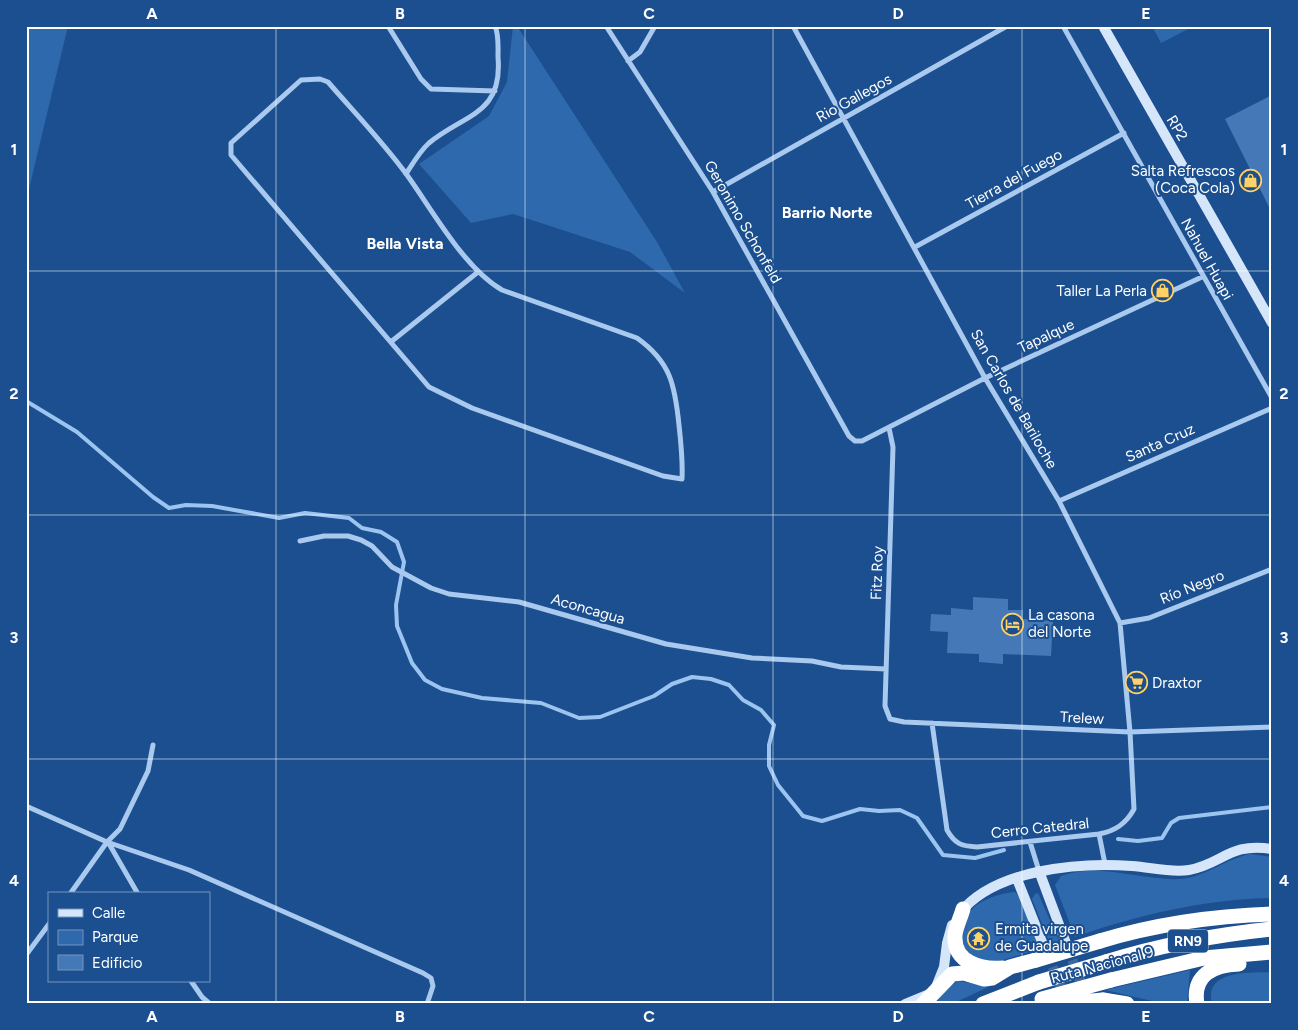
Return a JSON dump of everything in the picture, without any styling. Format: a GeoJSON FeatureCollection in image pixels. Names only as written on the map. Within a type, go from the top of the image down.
{"type":"FeatureCollection","features":[{"type":"Feature","properties":{"kind":"highway"},"geometry":{"type":"LineString","coordinates":[[963,909],[955,936],[956,945],[964,958],[980,968],[1010,967]]}},
{"type":"Feature","properties":{"kind":"highway"},"geometry":{"type":"LineString","coordinates":[[923,1004],[952,974],[964,973],[984,980],[992,978],[1010,967],[1041,956],[1155,926],[1226,916],[1272,914]]}},
{"type":"Feature","properties":{"kind":"highway","name":"Ruta Nacional 9"},"geometry":{"type":"LineString","coordinates":[[983,1004],[1039,982],[1138,952],[1238,932],[1272,929]]}},
{"type":"Feature","properties":{"kind":"highway","name":"Ruta Nacional 9"},"geometry":{"type":"LineString","coordinates":[[1037,1002],[1111,980],[1204,958],[1272,952]]}},
{"type":"Feature","properties":{"kind":"highway"},"geometry":{"type":"LineString","coordinates":[[1197,1004],[1195,993],[1198,984],[1203,976],[1212,970],[1223,965],[1272,962]]}},
{"type":"Feature","properties":{"kind":"highway"},"geometry":{"type":"LineString","coordinates":[[1060,1004],[1103,1000],[1127,1004]]}},
{"type":"Feature","properties":{"kind":"street"},"geometry":{"type":"LineString","coordinates":[[388,26],[421,78],[431,89],[495,91]]}},
{"type":"Feature","properties":{"kind":"street"},"geometry":{"type":"LineString","coordinates":[[406,174],[429,144],[472,116],[495,91],[499,69],[495,26]]}},
{"type":"Feature","properties":{"kind":"street","name":"Geronimo Schonfeld"},"geometry":{"type":"LineString","coordinates":[[606,26],[713,192],[849,436]]}},
{"type":"Feature","properties":{"kind":"street"},"geometry":{"type":"LineString","coordinates":[[628,61],[640,52],[654,26]]}},
{"type":"Feature","properties":{"kind":"street","name":"San Carlos de Bariloche"},"geometry":{"type":"LineString","coordinates":[[793,26],[985,378],[1059,501],[1120,623],[1130,732],[1134,808]]}},
{"type":"Feature","properties":{"kind":"street","name":"Rio Gallegos"},"geometry":{"type":"LineString","coordinates":[[713,192],[1007,26]]}},
{"type":"Feature","properties":{"kind":"street","name":"Nahuel Huapi"},"geometry":{"type":"LineString","coordinates":[[1063,26],[1124,133],[1202,277],[1272,398]]}},
{"type":"Feature","properties":{"kind":"street","name":"RP2"},"geometry":{"type":"LineString","coordinates":[[1103,26],[1272,323]]}},
{"type":"Feature","properties":{"kind":"street"},"geometry":{"type":"LineString","coordinates":[[320,79],[328,82],[406,174],[444,229],[478,272],[502,290],[637,338],[653,349],[665,365],[676,388],[683,461],[682,479],[662,476],[472,408],[429,387],[392,341],[231,155],[231,143],[302,80],[320,79]]}},
{"type":"Feature","properties":{"kind":"street","name":"Tierra del Fuego"},"geometry":{"type":"LineString","coordinates":[[915,247],[1124,133]]}},
{"type":"Feature","properties":{"kind":"street"},"geometry":{"type":"LineString","coordinates":[[392,341],[478,272]]}},
{"type":"Feature","properties":{"kind":"street","name":"Tapalque"},"geometry":{"type":"LineString","coordinates":[[849,436],[856,441],[862,442],[985,378],[1202,277]]}},
{"type":"Feature","properties":{"kind":"street","name":"Santa Cruz"},"geometry":{"type":"LineString","coordinates":[[1059,501],[1272,408]]}},
{"type":"Feature","properties":{"kind":"street","name":"Fitz Roy"},"geometry":{"type":"LineString","coordinates":[[889,428],[894,447],[885,706],[890,719]]}},
{"type":"Feature","properties":{"kind":"street","name":"Aconcagua"},"geometry":{"type":"LineString","coordinates":[[300,541],[324,536],[348,536],[362,540],[372,546],[392,567],[432,588],[449,594],[519,602],[666,644],[752,658],[812,661],[841,667],[886,669]]}},
{"type":"Feature","properties":{"kind":"street","name":"Río Negro"},"geometry":{"type":"LineString","coordinates":[[1120,623],[1149,618],[1272,569]]}},
{"type":"Feature","properties":{"kind":"street","name":"Trelew"},"geometry":{"type":"LineString","coordinates":[[890,719],[904,722],[1130,732],[1272,727]]}},
{"type":"Feature","properties":{"kind":"street","name":"Cerro Catedral"},"geometry":{"type":"LineString","coordinates":[[932,723],[947,830],[954,842],[961,846],[977,847],[1030,842],[1114,831],[1129,818],[1134,808]]}},
{"type":"Feature","properties":{"kind":"street"},"geometry":{"type":"LineString","coordinates":[[71,892],[107,842],[120,829],[148,771],[153,745]]}},
{"type":"Feature","properties":{"kind":"street"},"geometry":{"type":"LineString","coordinates":[[26,806],[107,842],[189,870],[424,973],[432,978],[433,986],[427,1004]]}},
{"type":"Feature","properties":{"kind":"street"},"geometry":{"type":"LineString","coordinates":[[1099,834],[1105,864]]}},
{"type":"Feature","properties":{"kind":"street"},"geometry":{"type":"LineString","coordinates":[[107,842],[137,892]]}},
{"type":"Feature","properties":{"kind":"street"},"geometry":{"type":"LineString","coordinates":[[1030,842],[1066,946]]}},
{"type":"Feature","properties":{"kind":"street"},"geometry":{"type":"LineString","coordinates":[[905,1004],[934,992],[944,968],[949,931],[963,909],[978,896],[1017,879],[1039,871],[1069,866],[1105,864],[1178,871],[1205,865],[1239,849],[1258,847],[1272,849]]}},
{"type":"Feature","properties":{"kind":"street"},"geometry":{"type":"LineString","coordinates":[[1017,879],[1041,956]]}},
{"type":"Feature","properties":{"kind":"street"},"geometry":{"type":"LineString","coordinates":[[26,955],[48,925]]}},
{"type":"Feature","properties":{"kind":"street"},"geometry":{"type":"LineString","coordinates":[[192,982],[202,997],[210,1004]]}},
{"type":"Feature","properties":{"kind":"green space"},"geometry":{"type":"Polygon","coordinates":[[[26,26],[68,26],[29,189],[26,188],[26,26]]]}},
{"type":"Feature","properties":{"kind":"green space"},"geometry":{"type":"Polygon","coordinates":[[[513,26],[517,26],[657,242],[685,293],[630,252],[513,214],[471,223],[419,164],[489,116],[507,82],[513,26]]]}},
{"type":"Feature","properties":{"kind":"green space"},"geometry":{"type":"Polygon","coordinates":[[[1152,26],[1194,26],[1161,43],[1152,26]]]}},
{"type":"Feature","properties":{"kind":"green space"},"geometry":{"type":"Polygon","coordinates":[[[1250,854],[1272,857],[1272,898],[1222,901],[1197,905],[1147,915],[1075,937],[1055,885],[1061,876],[1075,872],[1090,871],[1105,871],[1166,879],[1190,878],[1250,854]]]}},
{"type":"Feature","properties":{"kind":"green space"},"geometry":{"type":"Polygon","coordinates":[[[1015,892],[1019,897],[1039,949],[990,964],[974,962],[961,942],[964,924],[969,912],[987,899],[1015,892]]]}},
{"type":"Feature","properties":{"kind":"green space"},"geometry":{"type":"Polygon","coordinates":[[[1038,893],[1059,941],[1050,944],[1032,899],[1038,893]]]}},
{"type":"Feature","properties":{"kind":"green space"},"geometry":{"type":"Polygon","coordinates":[[[1190,970],[1187,1004],[1165,1004],[1105,990],[1190,970]]]}},
{"type":"Feature","properties":{"kind":"green space"},"geometry":{"type":"Polygon","coordinates":[[[1272,972],[1272,1004],[1212,1004],[1211,993],[1215,984],[1221,979],[1241,973],[1272,972]]]}},
{"type":"Feature","properties":{"kind":"green space"},"geometry":{"type":"Polygon","coordinates":[[[958,981],[977,984],[999,982],[952,1004],[935,1004],[947,988],[958,981]]]}},
{"type":"Feature","properties":{"kind":"building"},"geometry":{"type":"Polygon","coordinates":[[[1272,95],[1272,213],[1225,119],[1272,95]]]}},
{"type":"Feature","properties":{"kind":"building"},"geometry":{"type":"Polygon","coordinates":[[[973,597],[1008,599],[1008,610],[1023,610],[1023,619],[1053,621],[1051,656],[1003,654],[1003,664],[979,662],[979,654],[947,653],[948,632],[930,631],[931,614],[951,615],[951,608],[973,610],[973,597]]]}},
{"type":"Feature","properties":{"kind":"waterway"},"geometry":{"type":"LineString","coordinates":[[26,401],[77,432],[153,497],[169,508],[186,505],[212,506],[279,518],[305,513],[349,518],[362,528],[381,532],[397,542],[404,562],[396,605],[397,626],[412,663],[425,680],[442,689],[482,698],[541,703],[579,718],[600,717],[654,696],[672,684],[692,677],[711,679],[729,685],[743,700],[761,710],[774,725],[769,745],[769,766],[778,785],[803,816],[822,821],[860,809],[879,811],[900,810],[917,818],[943,855],[975,858],[1004,850]]}},
{"type":"Feature","properties":{"kind":"waterway"},"geometry":{"type":"LineString","coordinates":[[1118,839],[1138,841],[1162,838],[1171,823],[1179,818],[1272,807]]}},
{"type":"Feature","properties":{"kind":"tunnel"},"geometry":{"type":"LineString","coordinates":[[1067,946],[1085,994]]}},
{"type":"Feature","properties":{"kind":"tunnel"},"geometry":{"type":"LineString","coordinates":[[1047,953],[1065,997]]}},
{"type":"Feature","properties":{"kind":"place","name":"Salta Refrescos (Coca Cola)"},"geometry":{"type":"Point","coordinates":[1251,180]}},
{"type":"Feature","properties":{"kind":"place","name":"Taller La Perla"},"geometry":{"type":"Point","coordinates":[1163,291]}},
{"type":"Feature","properties":{"kind":"place","name":"La casona del Norte"},"geometry":{"type":"Point","coordinates":[1012,624]}},
{"type":"Feature","properties":{"kind":"place","name":"Draxtor"},"geometry":{"type":"Point","coordinates":[1136,683]}},
{"type":"Feature","properties":{"kind":"place","name":"Ermita virgen de Guadalupe"},"geometry":{"type":"Point","coordinates":[979,938]}},
{"type":"Feature","properties":{"kind":"district","name":"Barrio Norte"},"geometry":{"type":"Point","coordinates":[827,212]}},
{"type":"Feature","properties":{"kind":"district","name":"Bella Vista"},"geometry":{"type":"Point","coordinates":[405,243]}}]}
